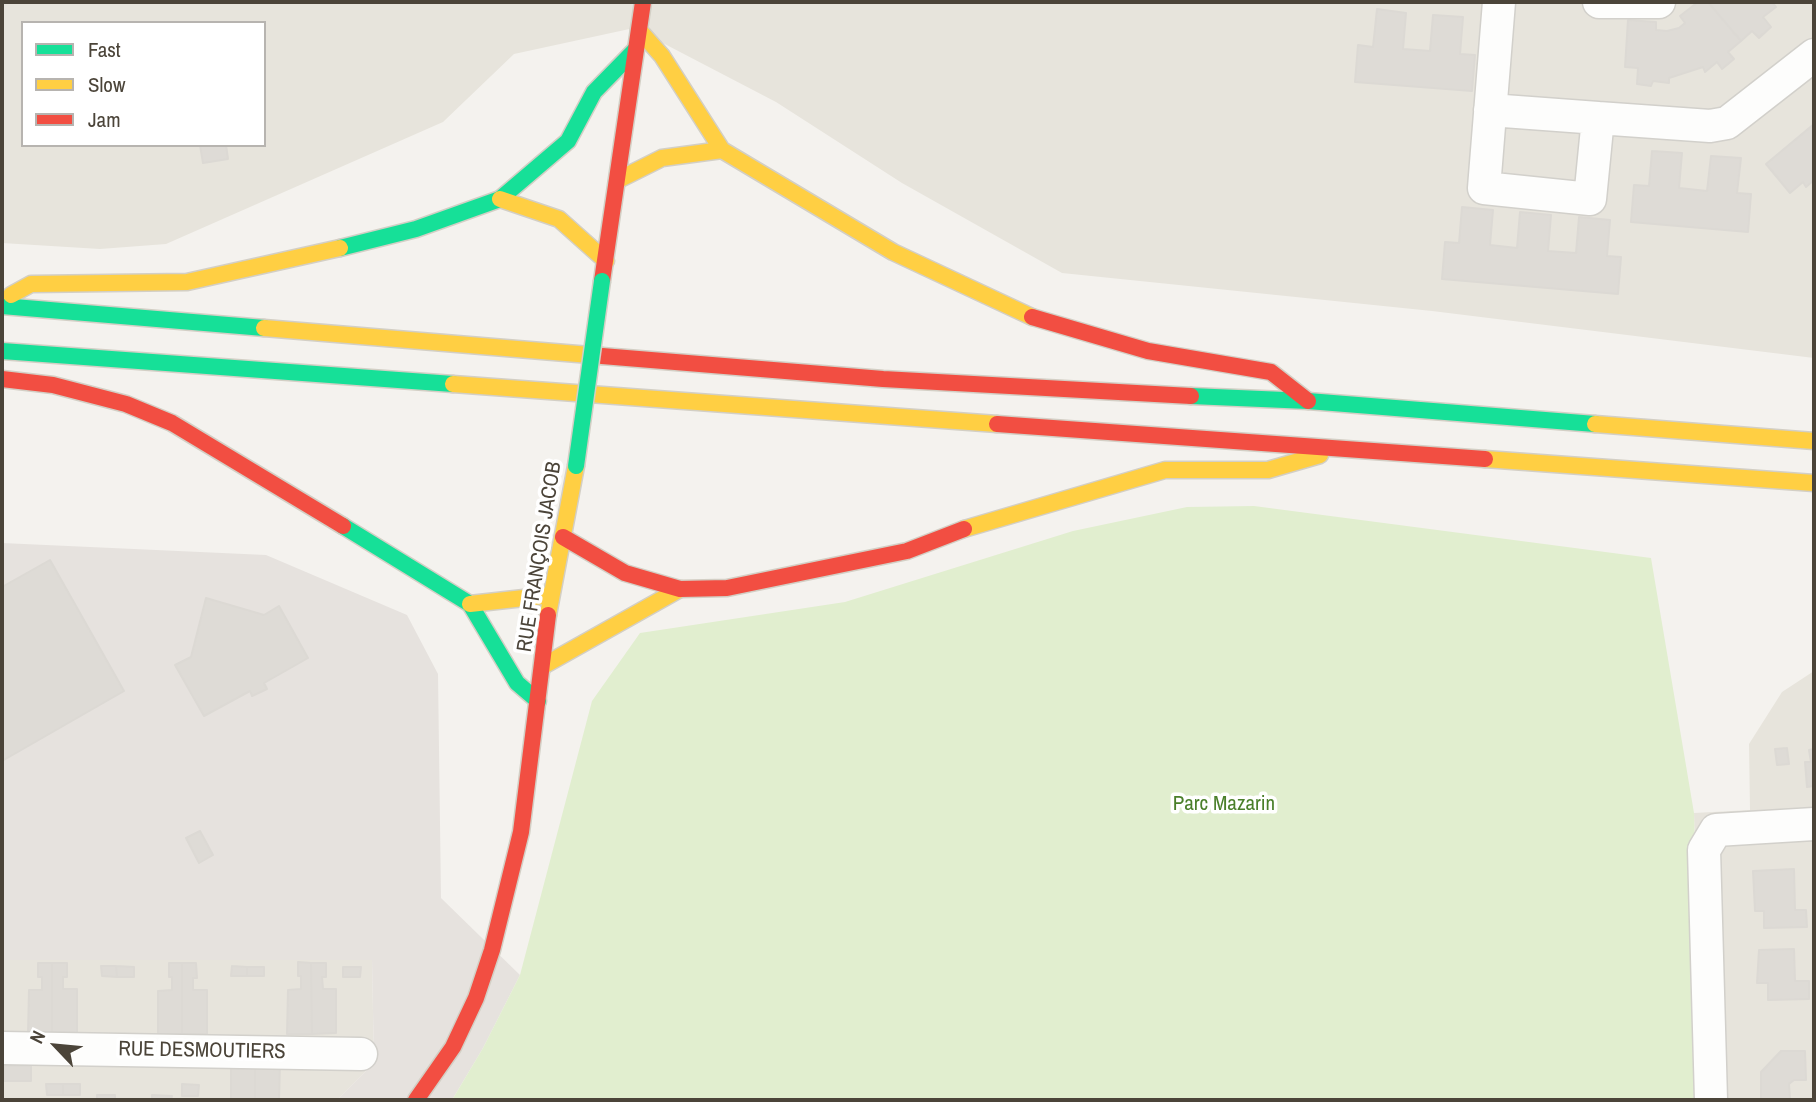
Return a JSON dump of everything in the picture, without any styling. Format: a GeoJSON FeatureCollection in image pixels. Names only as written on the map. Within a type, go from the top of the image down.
{"type":"FeatureCollection","features":[{"type":"Feature","properties":{"kind":"main road","name":"RUE FRANÇOIS JACOB"},"geometry":{"type":"LineString","coordinates":[[416,1100],[453,1047],[476,998],[492,950],[521,832],[551,595],[576,466],[642,2]]}},
{"type":"Feature","properties":{"kind":"main road"},"geometry":{"type":"LineString","coordinates":[[639,30],[662,56],[722,150],[893,252],[1035,319],[1147,351],[1271,372],[1308,401]]}},
{"type":"Feature","properties":{"kind":"main road"},"geometry":{"type":"LineString","coordinates":[[2,300],[32,284],[187,282],[309,256],[416,229],[500,199],[568,141],[594,92],[636,49]]}},
{"type":"Feature","properties":{"kind":"main road"},"geometry":{"type":"LineString","coordinates":[[618,180],[662,158],[722,150]]}},
{"type":"Feature","properties":{"kind":"main road"},"geometry":{"type":"LineString","coordinates":[[500,199],[559,219],[606,261]]}},
{"type":"Feature","properties":{"kind":"main road"},"geometry":{"type":"LineString","coordinates":[[2,306],[883,379],[1110,393],[1308,401],[1814,441]]}},
{"type":"Feature","properties":{"kind":"main road"},"geometry":{"type":"LineString","coordinates":[[2,351],[1814,483]]}},
{"type":"Feature","properties":{"kind":"main road"},"geometry":{"type":"LineString","coordinates":[[2,379],[65,388],[126,404],[172,423],[262,476],[470,604],[517,683],[538,701]]}},
{"type":"Feature","properties":{"kind":"main road"},"geometry":{"type":"LineString","coordinates":[[563,537],[625,573],[680,589],[727,588],[907,551],[963,529],[1165,470],[1268,470],[1342,448]]}},
{"type":"Feature","properties":{"kind":"main road"},"geometry":{"type":"LineString","coordinates":[[543,666],[680,589]]}},
{"type":"Feature","properties":{"kind":"main road"},"geometry":{"type":"LineString","coordinates":[[470,604],[551,595]]}},
{"type":"Feature","properties":{"kind":"street"},"geometry":{"type":"LineString","coordinates":[[1499,2],[1484,188],[1590,199],[1598,118]]}},
{"type":"Feature","properties":{"kind":"street"},"geometry":{"type":"LineString","coordinates":[[1599,2],[1659,2]]}},
{"type":"Feature","properties":{"kind":"street"},"geometry":{"type":"LineString","coordinates":[[1490,110],[1710,126],[1727,123],[1814,55]]}},
{"type":"Feature","properties":{"kind":"street"},"geometry":{"type":"LineString","coordinates":[[1711,1100],[1704,850],[1716,830],[1814,824]]}},
{"type":"Feature","properties":{"kind":"street","name":"RUE DESMOUTIERS"},"geometry":{"type":"LineString","coordinates":[[2,1048],[360,1054]]}},
{"type":"Feature","properties":{"kind":"shaded area"},"geometry":{"type":"Polygon","coordinates":[[[2,2],[1814,2],[1814,358],[1432,311],[1062,273],[902,183],[776,102],[634,28],[514,54],[443,122],[166,244],[100,249],[2,243],[2,2]]]}},
{"type":"Feature","properties":{"kind":"shaded area"},"geometry":{"type":"Polygon","coordinates":[[[2,543],[266,555],[407,615],[438,674],[441,898],[520,975],[483,1048],[452,1100],[337,1100],[374,1063],[372,960],[2,960],[2,543]]]}},
{"type":"Feature","properties":{"kind":"shaded area"},"geometry":{"type":"Polygon","coordinates":[[[1814,671],[1814,1100],[1702,1100],[1694,813],[1750,810],[1749,744],[1782,692],[1814,671]]]}},
{"type":"Feature","properties":{"kind":"shaded area"},"geometry":{"type":"Polygon","coordinates":[[[2,960],[372,960],[374,1063],[337,1100],[2,1100],[2,960]]]}},
{"type":"Feature","properties":{"kind":"green space","name":"Parc Mazarin"},"geometry":{"type":"Polygon","coordinates":[[[1254,506],[1651,558],[1694,813],[1702,1100],[452,1100],[483,1048],[520,975],[592,701],[640,633],[845,602],[1073,531],[1187,507],[1254,506]]]}},
{"type":"Feature","properties":{"kind":"building"},"geometry":{"type":"Polygon","coordinates":[[[1698,2],[1708,2],[1741,41],[1728,52],[1734,59],[1722,69],[1717,62],[1705,72],[1703,67],[1669,78],[1669,83],[1653,81],[1651,86],[1637,84],[1638,68],[1625,67],[1628,20],[1656,22],[1656,30],[1679,28],[1685,23],[1680,16],[1698,2]]]}},
{"type":"Feature","properties":{"kind":"building"},"geometry":{"type":"Polygon","coordinates":[[[1708,2],[1772,2],[1776,7],[1763,17],[1771,27],[1759,38],[1752,31],[1741,41],[1708,2]]]}},
{"type":"Feature","properties":{"kind":"building"},"geometry":{"type":"Polygon","coordinates":[[[1377,9],[1406,13],[1403,49],[1430,51],[1433,15],[1463,17],[1460,54],[1475,55],[1472,91],[1355,82],[1358,45],[1373,47],[1377,9]]]}},
{"type":"Feature","properties":{"kind":"building"},"geometry":{"type":"Polygon","coordinates":[[[1814,124],[1814,180],[1806,187],[1803,182],[1790,193],[1766,164],[1814,124]]]}},
{"type":"Feature","properties":{"kind":"building"},"geometry":{"type":"Polygon","coordinates":[[[200,147],[226,147],[228,159],[203,163],[200,147]]]}},
{"type":"Feature","properties":{"kind":"building"},"geometry":{"type":"Polygon","coordinates":[[[1652,151],[1682,153],[1679,188],[1707,191],[1711,156],[1741,158],[1737,193],[1751,194],[1748,232],[1631,222],[1634,185],[1649,186],[1652,151]]]}},
{"type":"Feature","properties":{"kind":"building"},"geometry":{"type":"Polygon","coordinates":[[[1462,207],[1493,210],[1490,245],[1517,248],[1520,212],[1551,215],[1548,251],[1576,253],[1579,217],[1610,220],[1607,256],[1621,257],[1618,294],[1442,279],[1445,242],[1459,243],[1462,207]]]}},
{"type":"Feature","properties":{"kind":"building"},"geometry":{"type":"Polygon","coordinates":[[[50,560],[124,691],[2,761],[2,587],[50,560]]]}},
{"type":"Feature","properties":{"kind":"building"},"geometry":{"type":"Polygon","coordinates":[[[206,598],[264,615],[279,606],[308,658],[264,683],[267,689],[252,696],[250,691],[204,716],[175,665],[191,657],[206,598]]]}},
{"type":"Feature","properties":{"kind":"building"},"geometry":{"type":"Polygon","coordinates":[[[1787,748],[1789,764],[1777,765],[1775,749],[1787,748]]]}},
{"type":"Feature","properties":{"kind":"building"},"geometry":{"type":"Polygon","coordinates":[[[1814,749],[1814,786],[1807,787],[1805,762],[1811,762],[1809,750],[1814,749]]]}},
{"type":"Feature","properties":{"kind":"building"},"geometry":{"type":"Polygon","coordinates":[[[200,831],[213,855],[199,863],[186,838],[200,831]]]}},
{"type":"Feature","properties":{"kind":"building"},"geometry":{"type":"Polygon","coordinates":[[[1794,869],[1795,910],[1806,910],[1807,927],[1764,928],[1764,911],[1755,911],[1753,871],[1794,869]]]}},
{"type":"Feature","properties":{"kind":"building"},"geometry":{"type":"Polygon","coordinates":[[[1794,949],[1795,981],[1809,981],[1809,999],[1768,1000],[1768,983],[1757,983],[1759,950],[1794,949]]]}},
{"type":"Feature","properties":{"kind":"building"},"geometry":{"type":"Polygon","coordinates":[[[298,962],[311,963],[312,1034],[287,1034],[288,990],[301,989],[298,962]]]}},
{"type":"Feature","properties":{"kind":"building"},"geometry":{"type":"Polygon","coordinates":[[[38,963],[52,963],[52,1034],[28,1034],[29,990],[42,990],[38,963]]]}},
{"type":"Feature","properties":{"kind":"building"},"geometry":{"type":"Polygon","coordinates":[[[52,963],[67,963],[67,977],[63,977],[63,989],[77,989],[77,1034],[52,1034],[52,963]]]}},
{"type":"Feature","properties":{"kind":"building"},"geometry":{"type":"Polygon","coordinates":[[[169,963],[182,963],[182,1034],[158,1034],[158,991],[172,990],[169,963]]]}},
{"type":"Feature","properties":{"kind":"building"},"geometry":{"type":"Polygon","coordinates":[[[182,963],[196,963],[197,978],[193,978],[193,990],[207,990],[207,1034],[182,1034],[182,963]]]}},
{"type":"Feature","properties":{"kind":"building"},"geometry":{"type":"Polygon","coordinates":[[[311,963],[326,963],[326,977],[322,977],[323,989],[336,989],[336,1033],[312,1034],[311,963]]]}},
{"type":"Feature","properties":{"kind":"building"},"geometry":{"type":"Polygon","coordinates":[[[101,966],[116,966],[117,977],[102,976],[101,966]]]}},
{"type":"Feature","properties":{"kind":"building"},"geometry":{"type":"Polygon","coordinates":[[[116,966],[134,967],[134,977],[117,977],[116,966]]]}},
{"type":"Feature","properties":{"kind":"building"},"geometry":{"type":"Polygon","coordinates":[[[232,966],[247,967],[247,976],[231,976],[232,966]]]}},
{"type":"Feature","properties":{"kind":"building"},"geometry":{"type":"Polygon","coordinates":[[[247,967],[264,967],[264,976],[247,976],[247,967]]]}},
{"type":"Feature","properties":{"kind":"building"},"geometry":{"type":"Polygon","coordinates":[[[343,967],[361,967],[360,977],[343,977],[343,967]]]}},
{"type":"Feature","properties":{"kind":"building"},"geometry":{"type":"Polygon","coordinates":[[[1781,1051],[1805,1051],[1806,1080],[1794,1080],[1789,1084],[1790,1100],[1761,1100],[1761,1072],[1781,1051]]]}},
{"type":"Feature","properties":{"kind":"building"},"geometry":{"type":"Polygon","coordinates":[[[231,1063],[255,1063],[255,1100],[231,1100],[231,1063]]]}},
{"type":"Feature","properties":{"kind":"building"},"geometry":{"type":"Polygon","coordinates":[[[255,1063],[280,1063],[279,1100],[255,1100],[255,1063]]]}},
{"type":"Feature","properties":{"kind":"building"},"geometry":{"type":"Polygon","coordinates":[[[4,1066],[31,1066],[31,1081],[4,1081],[4,1066]]]}},
{"type":"Feature","properties":{"kind":"building"},"geometry":{"type":"Polygon","coordinates":[[[46,1084],[63,1084],[63,1095],[47,1095],[46,1084]]]}},
{"type":"Feature","properties":{"kind":"building"},"geometry":{"type":"Polygon","coordinates":[[[63,1084],[80,1084],[80,1095],[63,1095],[63,1084]]]}},
{"type":"Feature","properties":{"kind":"building"},"geometry":{"type":"Polygon","coordinates":[[[182,1084],[199,1085],[198,1096],[182,1096],[182,1084]]]}},
{"type":"Feature","properties":{"kind":"building"},"geometry":{"type":"Polygon","coordinates":[[[97,1095],[115,1095],[115,1100],[97,1100],[97,1095]]]}},
{"type":"Feature","properties":{"kind":"building"},"geometry":{"type":"Polygon","coordinates":[[[152,1095],[172,1096],[171,1100],[152,1100],[152,1095]]]}},
{"type":"Feature","properties":{"kind":"traffic: fast"},"geometry":{"type":"LineString","coordinates":[[340,248],[416,229],[500,199],[568,141],[594,92],[636,49]]}},
{"type":"Feature","properties":{"kind":"traffic: fast"},"geometry":{"type":"LineString","coordinates":[[576,466],[602,281]]}},
{"type":"Feature","properties":{"kind":"traffic: fast"},"geometry":{"type":"LineString","coordinates":[[2,306],[264,328]]}},
{"type":"Feature","properties":{"kind":"traffic: fast"},"geometry":{"type":"LineString","coordinates":[[2,351],[453,384]]}},
{"type":"Feature","properties":{"kind":"traffic: fast"},"geometry":{"type":"LineString","coordinates":[[1191,396],[1308,401],[1595,424]]}},
{"type":"Feature","properties":{"kind":"traffic: fast"},"geometry":{"type":"LineString","coordinates":[[343,526],[470,604],[517,683],[538,701]]}},
{"type":"Feature","properties":{"kind":"traffic: slow"},"geometry":{"type":"LineString","coordinates":[[639,30],[662,56],[722,150],[893,252],[1032,317]]}},
{"type":"Feature","properties":{"kind":"traffic: slow"},"geometry":{"type":"LineString","coordinates":[[618,180],[662,158],[722,150]]}},
{"type":"Feature","properties":{"kind":"traffic: slow"},"geometry":{"type":"LineString","coordinates":[[500,199],[559,219],[606,261]]}},
{"type":"Feature","properties":{"kind":"traffic: slow"},"geometry":{"type":"LineString","coordinates":[[11,295],[31,284],[187,282],[340,248]]}},
{"type":"Feature","properties":{"kind":"traffic: slow"},"geometry":{"type":"LineString","coordinates":[[264,328],[602,356]]}},
{"type":"Feature","properties":{"kind":"traffic: slow"},"geometry":{"type":"LineString","coordinates":[[453,384],[997,424]]}},
{"type":"Feature","properties":{"kind":"traffic: slow"},"geometry":{"type":"LineString","coordinates":[[1595,424],[1814,441]]}},
{"type":"Feature","properties":{"kind":"traffic: slow"},"geometry":{"type":"LineString","coordinates":[[964,529],[1165,470],[1268,470],[1320,455]]}},
{"type":"Feature","properties":{"kind":"traffic: slow"},"geometry":{"type":"LineString","coordinates":[[1485,459],[1814,483]]}},
{"type":"Feature","properties":{"kind":"traffic: slow"},"geometry":{"type":"LineString","coordinates":[[548,615],[576,466]]}},
{"type":"Feature","properties":{"kind":"traffic: slow"},"geometry":{"type":"LineString","coordinates":[[543,666],[680,589]]}},
{"type":"Feature","properties":{"kind":"traffic: slow"},"geometry":{"type":"LineString","coordinates":[[470,604],[551,595]]}},
{"type":"Feature","properties":{"kind":"traffic: jam"},"geometry":{"type":"LineString","coordinates":[[602,281],[643,2]]}},
{"type":"Feature","properties":{"kind":"traffic: jam"},"geometry":{"type":"LineString","coordinates":[[1032,317],[1148,351],[1271,372],[1308,401]]}},
{"type":"Feature","properties":{"kind":"traffic: jam"},"geometry":{"type":"LineString","coordinates":[[602,356],[883,379],[1191,396]]}},
{"type":"Feature","properties":{"kind":"traffic: jam"},"geometry":{"type":"LineString","coordinates":[[2,379],[53,385],[126,404],[172,423],[343,526]]}},
{"type":"Feature","properties":{"kind":"traffic: jam"},"geometry":{"type":"LineString","coordinates":[[997,424],[1485,459]]}},
{"type":"Feature","properties":{"kind":"traffic: jam"},"geometry":{"type":"LineString","coordinates":[[563,537],[625,573],[680,589],[727,588],[907,551],[964,529]]}},
{"type":"Feature","properties":{"kind":"traffic: jam"},"geometry":{"type":"LineString","coordinates":[[416,1100],[453,1047],[476,998],[492,950],[521,832],[548,615]]}}]}
